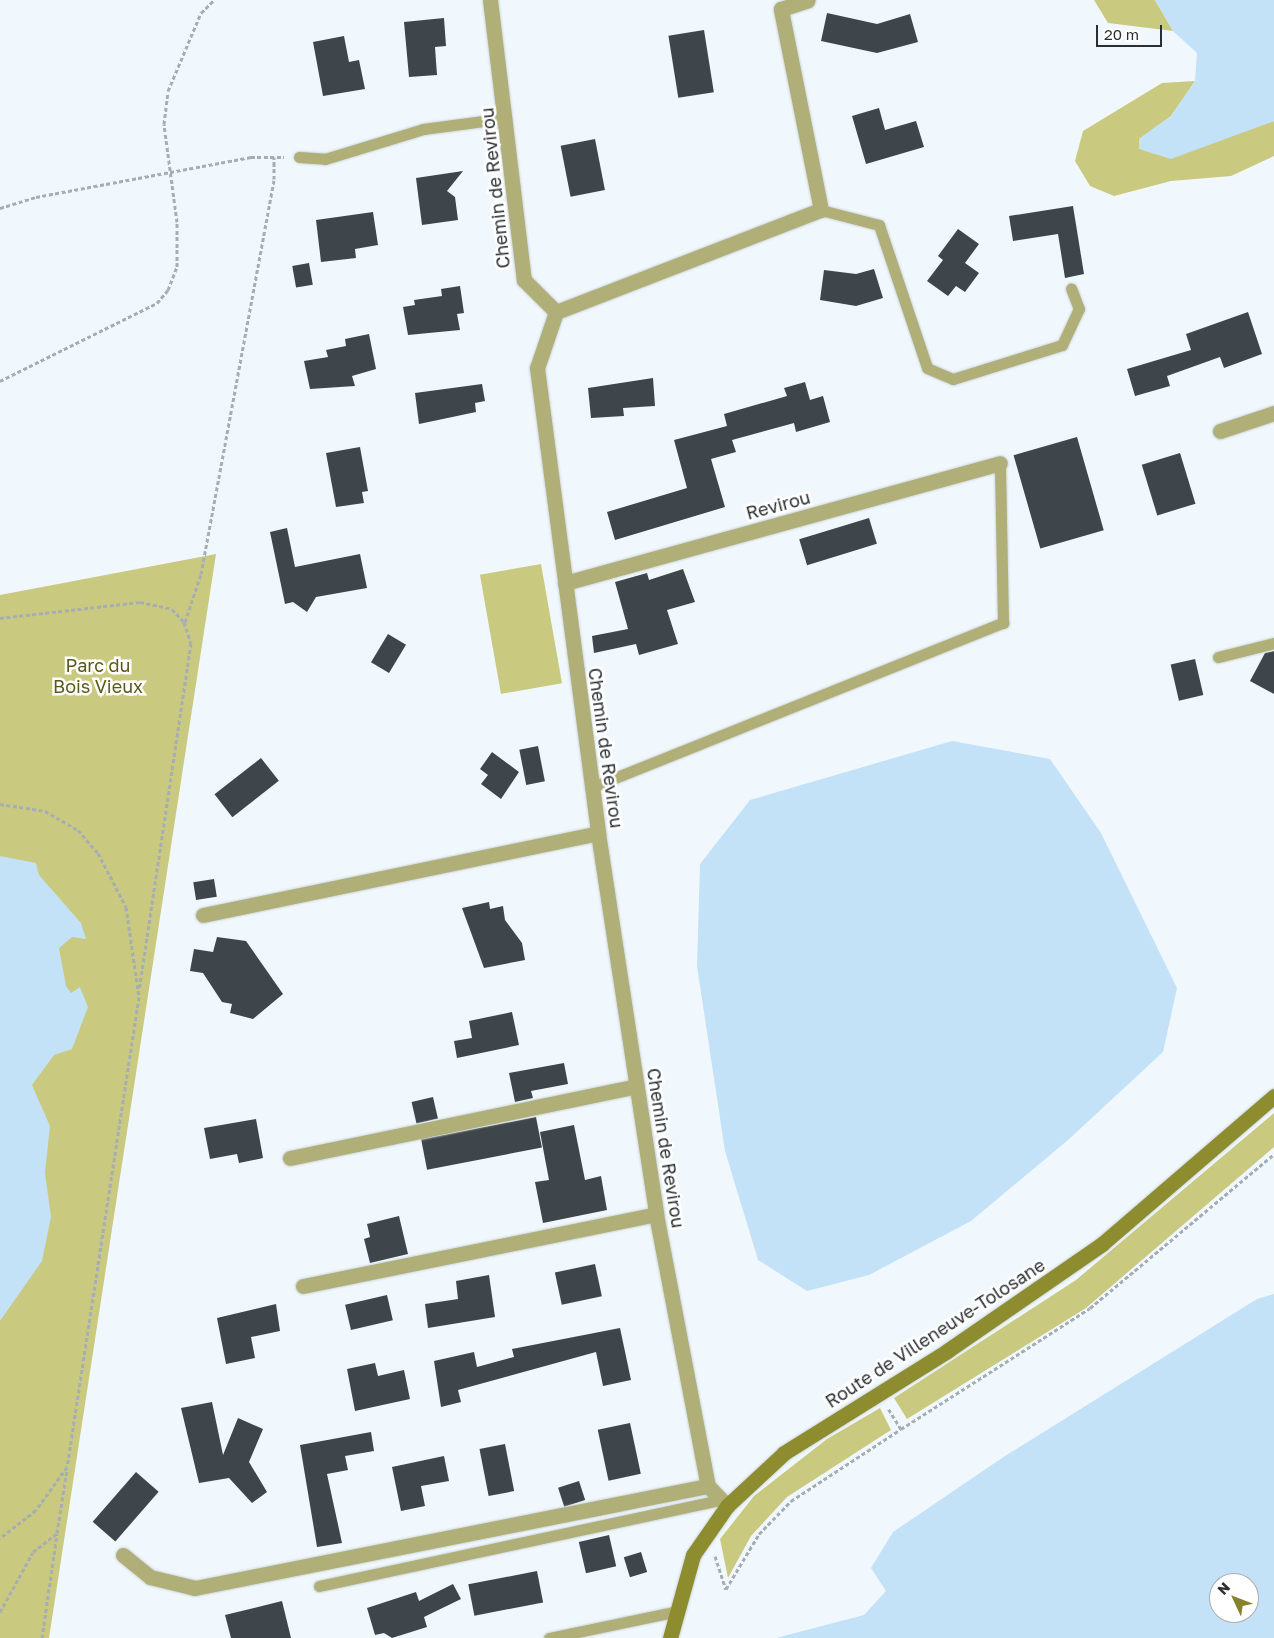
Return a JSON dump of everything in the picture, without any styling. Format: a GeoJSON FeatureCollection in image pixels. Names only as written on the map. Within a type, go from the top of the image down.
{"type":"FeatureCollection","features":[{"type":"Feature","properties":{"kind":"street","name":"Chemin de Revirou"},"geometry":{"type":"LineString","coordinates":[[490,0],[506,118],[524,280],[556,312],[537,368],[598,833],[656,1214],[708,1486],[724,1503]]}},
{"type":"Feature","properties":{"kind":"street"},"geometry":{"type":"LineString","coordinates":[[556,312],[822,210],[781,9],[808,0]]}},
{"type":"Feature","properties":{"kind":"street"},"geometry":{"type":"LineString","coordinates":[[1220,431],[1274,413]]}},
{"type":"Feature","properties":{"kind":"street","name":"Revirou"},"geometry":{"type":"LineString","coordinates":[[565,583],[1000,463]]}},
{"type":"Feature","properties":{"kind":"street"},"geometry":{"type":"LineString","coordinates":[[203,915],[598,833]]}},
{"type":"Feature","properties":{"kind":"street"},"geometry":{"type":"LineString","coordinates":[[290,1158],[638,1086]]}},
{"type":"Feature","properties":{"kind":"street","name":"Route de Villeneuve-Tolosane"},"geometry":{"type":"LineString","coordinates":[[670,1638],[693,1555],[708,1534],[724,1503],[784,1453],[880,1393],[1102,1244],[1274,1096]]}},
{"type":"Feature","properties":{"kind":"street"},"geometry":{"type":"LineString","coordinates":[[303,1286],[656,1214]]}},
{"type":"Feature","properties":{"kind":"street"},"geometry":{"type":"LineString","coordinates":[[122,1555],[150,1577],[195,1588],[708,1486]]}},
{"type":"Feature","properties":{"kind":"lane"},"geometry":{"type":"LineString","coordinates":[[300,157],[325,159],[423,129],[506,118]]}},
{"type":"Feature","properties":{"kind":"lane"},"geometry":{"type":"LineString","coordinates":[[822,210],[879,225],[926,368],[953,379],[1062,345],[1079,309],[1072,288]]}},
{"type":"Feature","properties":{"kind":"lane"},"geometry":{"type":"LineString","coordinates":[[592,788],[1003,623],[1000,463]]}},
{"type":"Feature","properties":{"kind":"lane"},"geometry":{"type":"LineString","coordinates":[[1218,657],[1274,643]]}},
{"type":"Feature","properties":{"kind":"lane"},"geometry":{"type":"LineString","coordinates":[[319,1586],[724,1503]]}},
{"type":"Feature","properties":{"kind":"lane"},"geometry":{"type":"LineString","coordinates":[[548,1638],[590,1634],[678,1611]]}},
{"type":"Feature","properties":{"kind":"path"},"geometry":{"type":"LineString","coordinates":[[0,381],[157,303],[168,290],[177,267],[177,222],[164,124],[168,91],[201,13],[214,0]]}},
{"type":"Feature","properties":{"kind":"path"},"geometry":{"type":"LineString","coordinates":[[184,622],[201,574],[274,179],[274,157]]}},
{"type":"Feature","properties":{"kind":"path"},"geometry":{"type":"LineString","coordinates":[[0,208],[169,172],[274,157],[300,157]]}},
{"type":"Feature","properties":{"kind":"path"},"geometry":{"type":"LineString","coordinates":[[0,201],[6,206]]}},
{"type":"Feature","properties":{"kind":"path"},"geometry":{"type":"LineString","coordinates":[[0,618],[140,602],[172,609],[184,622],[191,643],[42,1638]]}},
{"type":"Feature","properties":{"kind":"path"},"geometry":{"type":"LineString","coordinates":[[0,804],[45,811],[78,830],[98,853],[126,907],[139,997]]}},
{"type":"Feature","properties":{"kind":"path"},"geometry":{"type":"LineString","coordinates":[[708,1534],[726,1589],[759,1534],[791,1501],[1090,1308],[1274,1154]]}},
{"type":"Feature","properties":{"kind":"path"},"geometry":{"type":"LineString","coordinates":[[880,1393],[901,1429]]}},
{"type":"Feature","properties":{"kind":"path"},"geometry":{"type":"LineString","coordinates":[[0,1538],[36,1510],[67,1467]]}},
{"type":"Feature","properties":{"kind":"path"},"geometry":{"type":"LineString","coordinates":[[0,1612],[33,1552],[57,1533]]}},
{"type":"Feature","properties":{"kind":"green space"},"geometry":{"type":"Polygon","coordinates":[[[1094,0],[1155,0],[1173,31],[1108,23],[1094,0]]]}},
{"type":"Feature","properties":{"kind":"green space"},"geometry":{"type":"Polygon","coordinates":[[[1195,81],[1171,116],[1139,139],[1237,134],[1274,121],[1274,156],[1231,176],[1171,181],[1114,196],[1090,186],[1075,161],[1083,131],[1162,83],[1195,81]]]}},
{"type":"Feature","properties":{"kind":"green space","name":"Parc du Bois Vieux"},"geometry":{"type":"Polygon","coordinates":[[[216,554],[49,1638],[0,1638],[0,595],[216,554]]]}},
{"type":"Feature","properties":{"kind":"green space"},"geometry":{"type":"Polygon","coordinates":[[[541,564],[562,683],[501,694],[480,575],[541,564]]]}},
{"type":"Feature","properties":{"kind":"green space"},"geometry":{"type":"Polygon","coordinates":[[[1274,1113],[1274,1147],[1086,1308],[907,1419],[894,1398],[1076,1280],[1274,1113]]]}},
{"type":"Feature","properties":{"kind":"green space"},"geometry":{"type":"Polygon","coordinates":[[[880,1408],[891,1430],[787,1497],[751,1536],[728,1578],[720,1539],[754,1496],[827,1439],[880,1408]]]}},
{"type":"Feature","properties":{"kind":"water"},"geometry":{"type":"Polygon","coordinates":[[[1155,0],[1274,0],[1274,121],[1171,159],[1139,149],[1139,139],[1171,116],[1195,81],[1197,53],[1173,31],[1155,0]]]}},
{"type":"Feature","properties":{"kind":"water"},"geometry":{"type":"Polygon","coordinates":[[[952,741],[1050,759],[1101,833],[1177,988],[1163,1052],[1068,1140],[971,1221],[869,1275],[807,1291],[758,1260],[725,1151],[697,966],[700,864],[750,800],[952,741]]]}},
{"type":"Feature","properties":{"kind":"water"},"geometry":{"type":"Polygon","coordinates":[[[0,856],[36,863],[39,875],[81,923],[86,939],[72,937],[59,948],[66,986],[71,993],[80,987],[88,1007],[72,1049],[54,1055],[32,1085],[50,1126],[45,1173],[51,1217],[42,1261],[0,1321],[0,856]]]}},
{"type":"Feature","properties":{"kind":"water"},"geometry":{"type":"Polygon","coordinates":[[[1274,1294],[1274,1638],[776,1638],[864,1615],[886,1591],[871,1568],[893,1532],[1005,1456],[1257,1299],[1274,1294]]]}},
{"type":"Feature","properties":{"kind":"building"},"geometry":{"type":"Polygon","coordinates":[[[827,13],[877,24],[910,14],[918,42],[877,53],[821,41],[827,13]]]}},
{"type":"Feature","properties":{"kind":"building"},"geometry":{"type":"Polygon","coordinates":[[[444,18],[446,46],[435,47],[437,75],[409,77],[404,22],[444,18]]]}},
{"type":"Feature","properties":{"kind":"building"},"geometry":{"type":"Polygon","coordinates":[[[704,30],[714,92],[678,98],[668,36],[704,30]]]}},
{"type":"Feature","properties":{"kind":"building"},"geometry":{"type":"Polygon","coordinates":[[[344,36],[349,62],[359,60],[365,89],[323,96],[313,42],[344,36]]]}},
{"type":"Feature","properties":{"kind":"building"},"geometry":{"type":"Polygon","coordinates":[[[879,108],[885,130],[916,121],[924,147],[866,164],[852,116],[879,108]]]}},
{"type":"Feature","properties":{"kind":"building"},"geometry":{"type":"Polygon","coordinates":[[[595,139],[605,190],[571,197],[561,146],[595,139]]]}},
{"type":"Feature","properties":{"kind":"building"},"geometry":{"type":"Polygon","coordinates":[[[463,171],[447,191],[455,197],[458,220],[422,225],[416,178],[463,171]]]}},
{"type":"Feature","properties":{"kind":"building"},"geometry":{"type":"Polygon","coordinates":[[[1073,206],[1084,274],[1065,278],[1058,234],[1013,241],[1009,216],[1073,206]]]}},
{"type":"Feature","properties":{"kind":"building"},"geometry":{"type":"Polygon","coordinates":[[[373,212],[378,245],[355,249],[356,258],[321,262],[316,220],[373,212]]]}},
{"type":"Feature","properties":{"kind":"building"},"geometry":{"type":"Polygon","coordinates":[[[958,229],[979,244],[965,263],[979,273],[965,292],[956,286],[948,296],[927,281],[943,260],[938,256],[958,229]]]}},
{"type":"Feature","properties":{"kind":"building"},"geometry":{"type":"Polygon","coordinates":[[[309,263],[313,285],[296,288],[292,266],[309,263]]]}},
{"type":"Feature","properties":{"kind":"building"},"geometry":{"type":"Polygon","coordinates":[[[874,269],[883,298],[856,306],[820,300],[824,270],[856,274],[874,269]]]}},
{"type":"Feature","properties":{"kind":"building"},"geometry":{"type":"Polygon","coordinates":[[[460,286],[464,313],[457,314],[460,330],[408,335],[403,307],[415,305],[414,300],[442,296],[441,289],[460,286]]]}},
{"type":"Feature","properties":{"kind":"building"},"geometry":{"type":"Polygon","coordinates":[[[1248,312],[1262,354],[1224,368],[1220,357],[1167,376],[1170,386],[1135,396],[1127,369],[1191,350],[1186,334],[1248,312]]]}},
{"type":"Feature","properties":{"kind":"building"},"geometry":{"type":"Polygon","coordinates":[[[369,334],[376,369],[352,376],[355,386],[310,389],[304,361],[328,357],[326,350],[346,346],[345,339],[369,334]]]}},
{"type":"Feature","properties":{"kind":"building"},"geometry":{"type":"Polygon","coordinates":[[[653,378],[655,406],[623,408],[624,416],[591,418],[588,388],[653,378]]]}},
{"type":"Feature","properties":{"kind":"building"},"geometry":{"type":"Polygon","coordinates":[[[805,382],[810,400],[823,396],[830,422],[796,432],[794,423],[732,440],[736,452],[711,459],[725,507],[615,540],[607,512],[687,488],[674,440],[727,426],[724,414],[787,396],[784,388],[805,382]]]}},
{"type":"Feature","properties":{"kind":"building"},"geometry":{"type":"Polygon","coordinates":[[[482,384],[485,401],[475,403],[476,412],[419,424],[415,393],[482,384]]]}},
{"type":"Feature","properties":{"kind":"building"},"geometry":{"type":"Polygon","coordinates":[[[1077,437],[1104,530],[1040,548],[1014,455],[1077,437]]]}},
{"type":"Feature","properties":{"kind":"building"},"geometry":{"type":"Polygon","coordinates":[[[360,447],[368,491],[362,492],[364,503],[336,507],[326,453],[360,447]]]}},
{"type":"Feature","properties":{"kind":"building"},"geometry":{"type":"Polygon","coordinates":[[[1180,453],[1195,504],[1157,515],[1142,465],[1180,453]]]}},
{"type":"Feature","properties":{"kind":"building"},"geometry":{"type":"Polygon","coordinates":[[[869,518],[877,544],[807,565],[799,539],[869,518]]]}},
{"type":"Feature","properties":{"kind":"building"},"geometry":{"type":"Polygon","coordinates":[[[287,528],[295,567],[360,554],[367,588],[316,597],[307,612],[293,602],[285,604],[270,532],[287,528]]]}},
{"type":"Feature","properties":{"kind":"building"},"geometry":{"type":"Polygon","coordinates":[[[683,569],[695,602],[667,610],[678,644],[639,655],[636,644],[594,653],[592,636],[628,629],[615,582],[647,573],[649,580],[683,569]]]}},
{"type":"Feature","properties":{"kind":"building"},"geometry":{"type":"Polygon","coordinates":[[[388,634],[406,645],[389,673],[371,662],[388,634]]]}},
{"type":"Feature","properties":{"kind":"building"},"geometry":{"type":"Polygon","coordinates":[[[1274,651],[1274,694],[1250,681],[1265,653],[1274,651]]]}},
{"type":"Feature","properties":{"kind":"building"},"geometry":{"type":"Polygon","coordinates":[[[1195,659],[1203,695],[1179,701],[1171,665],[1195,659]]]}},
{"type":"Feature","properties":{"kind":"building"},"geometry":{"type":"Polygon","coordinates":[[[538,746],[545,781],[526,785],[519,750],[538,746]]]}},
{"type":"Feature","properties":{"kind":"building"},"geometry":{"type":"Polygon","coordinates":[[[492,752],[519,772],[501,799],[481,784],[488,775],[480,769],[492,752]]]}},
{"type":"Feature","properties":{"kind":"building"},"geometry":{"type":"Polygon","coordinates":[[[261,758],[279,781],[232,817],[215,794],[261,758]]]}},
{"type":"Feature","properties":{"kind":"building"},"geometry":{"type":"Polygon","coordinates":[[[214,879],[217,897],[196,900],[193,882],[214,879]]]}},
{"type":"Feature","properties":{"kind":"building"},"geometry":{"type":"Polygon","coordinates":[[[489,902],[490,909],[503,906],[505,920],[522,943],[525,960],[484,968],[462,908],[489,902]]]}},
{"type":"Feature","properties":{"kind":"building"},"geometry":{"type":"Polygon","coordinates":[[[217,937],[246,941],[283,994],[253,1019],[230,1013],[232,1004],[222,1002],[203,973],[190,971],[194,949],[213,952],[217,937]]]}},
{"type":"Feature","properties":{"kind":"building"},"geometry":{"type":"Polygon","coordinates":[[[512,1012],[519,1045],[457,1058],[454,1041],[472,1038],[469,1021],[512,1012]]]}},
{"type":"Feature","properties":{"kind":"building"},"geometry":{"type":"Polygon","coordinates":[[[564,1063],[568,1084],[531,1091],[533,1098],[515,1102],[509,1073],[564,1063]]]}},
{"type":"Feature","properties":{"kind":"building"},"geometry":{"type":"Polygon","coordinates":[[[433,1097],[438,1118],[417,1123],[412,1102],[433,1097]]]}},
{"type":"Feature","properties":{"kind":"building"},"geometry":{"type":"Polygon","coordinates":[[[536,1117],[542,1147],[427,1170],[421,1139],[536,1117]]]}},
{"type":"Feature","properties":{"kind":"building"},"geometry":{"type":"Polygon","coordinates":[[[256,1119],[263,1158],[239,1163],[237,1154],[210,1159],[204,1128],[256,1119]]]}},
{"type":"Feature","properties":{"kind":"building"},"geometry":{"type":"Polygon","coordinates":[[[574,1125],[585,1180],[601,1176],[607,1210],[543,1223],[535,1182],[549,1180],[540,1132],[574,1125]]]}},
{"type":"Feature","properties":{"kind":"building"},"geometry":{"type":"Polygon","coordinates":[[[399,1216],[408,1254],[370,1263],[364,1239],[370,1237],[367,1224],[399,1216]]]}},
{"type":"Feature","properties":{"kind":"building"},"geometry":{"type":"Polygon","coordinates":[[[595,1264],[602,1296],[562,1305],[555,1273],[595,1264]]]}},
{"type":"Feature","properties":{"kind":"building"},"geometry":{"type":"Polygon","coordinates":[[[489,1275],[495,1317],[428,1328],[425,1304],[458,1299],[456,1281],[489,1275]]]}},
{"type":"Feature","properties":{"kind":"building"},"geometry":{"type":"Polygon","coordinates":[[[387,1295],[393,1320],[351,1330],[345,1305],[387,1295]]]}},
{"type":"Feature","properties":{"kind":"building"},"geometry":{"type":"Polygon","coordinates":[[[276,1304],[280,1331],[251,1337],[255,1358],[226,1364],[217,1318],[276,1304]]]}},
{"type":"Feature","properties":{"kind":"building"},"geometry":{"type":"Polygon","coordinates":[[[620,1328],[631,1380],[603,1386],[596,1352],[458,1390],[461,1402],[441,1407],[434,1361],[474,1352],[477,1367],[514,1357],[512,1349],[620,1328]]]}},
{"type":"Feature","properties":{"kind":"building"},"geometry":{"type":"Polygon","coordinates":[[[375,1363],[378,1376],[404,1370],[410,1399],[355,1411],[347,1369],[375,1363]]]}},
{"type":"Feature","properties":{"kind":"building"},"geometry":{"type":"Polygon","coordinates":[[[212,1402],[223,1455],[238,1418],[263,1429],[249,1462],[267,1492],[252,1503],[229,1478],[199,1483],[181,1408],[212,1402]]]}},
{"type":"Feature","properties":{"kind":"building"},"geometry":{"type":"Polygon","coordinates":[[[630,1423],[641,1474],[609,1481],[598,1430],[630,1423]]]}},
{"type":"Feature","properties":{"kind":"building"},"geometry":{"type":"Polygon","coordinates":[[[371,1432],[374,1451],[345,1456],[348,1470],[327,1474],[342,1543],[317,1547],[300,1445],[371,1432]]]}},
{"type":"Feature","properties":{"kind":"building"},"geometry":{"type":"Polygon","coordinates":[[[505,1444],[514,1491],[489,1496],[479,1449],[505,1444]]]}},
{"type":"Feature","properties":{"kind":"building"},"geometry":{"type":"Polygon","coordinates":[[[444,1456],[449,1481],[421,1486],[425,1506],[401,1511],[392,1467],[444,1456]]]}},
{"type":"Feature","properties":{"kind":"building"},"geometry":{"type":"Polygon","coordinates":[[[136,1472],[159,1492],[115,1541],[93,1522],[136,1472]]]}},
{"type":"Feature","properties":{"kind":"building"},"geometry":{"type":"Polygon","coordinates":[[[579,1481],[585,1500],[564,1507],[558,1488],[579,1481]]]}},
{"type":"Feature","properties":{"kind":"building"},"geometry":{"type":"Polygon","coordinates":[[[609,1535],[616,1566],[586,1573],[579,1542],[609,1535]]]}},
{"type":"Feature","properties":{"kind":"building"},"geometry":{"type":"Polygon","coordinates":[[[641,1552],[647,1572],[630,1577],[624,1557],[641,1552]]]}},
{"type":"Feature","properties":{"kind":"building"},"geometry":{"type":"Polygon","coordinates":[[[537,1571],[543,1602],[474,1616],[468,1584],[537,1571]]]}},
{"type":"Feature","properties":{"kind":"building"},"geometry":{"type":"Polygon","coordinates":[[[453,1584],[461,1599],[424,1617],[427,1627],[392,1638],[384,1633],[375,1635],[367,1608],[416,1592],[419,1601],[453,1584]]]}},
{"type":"Feature","properties":{"kind":"building"},"geometry":{"type":"Polygon","coordinates":[[[282,1601],[291,1638],[231,1638],[225,1615],[282,1601]]]}}]}
